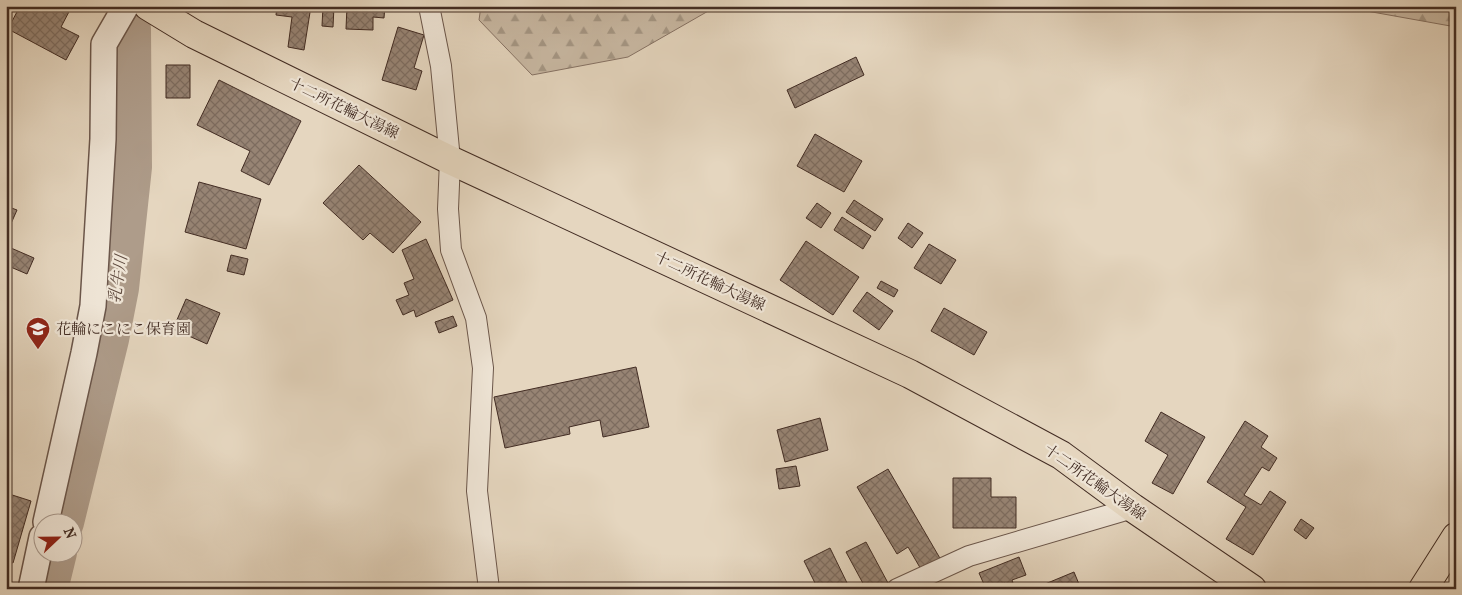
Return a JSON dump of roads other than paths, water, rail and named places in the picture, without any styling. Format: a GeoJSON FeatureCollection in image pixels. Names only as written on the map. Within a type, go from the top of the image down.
{"type":"FeatureCollection","features":[{"type":"Feature","properties":{"kind":"main road","name":"十二所花輪大湯線"},"geometry":{"type":"LineString","coordinates":[[148,6],[194,34],[450,160],[910,374],[1061,455],[1133,508],[1252,589]]}},
{"type":"Feature","properties":{"kind":"main road"},"geometry":{"type":"LineString","coordinates":[[1423,589],[1456,538]]}},
{"type":"Feature","properties":{"kind":"street"},"geometry":{"type":"LineString","coordinates":[[48,512],[93,306],[103,139],[104,44],[126,6]]}},
{"type":"Feature","properties":{"kind":"street"},"geometry":{"type":"LineString","coordinates":[[429,6],[441,66],[450,160],[448,209],[452,250],[476,318],[483,368],[477,491],[489,589]]}},
{"type":"Feature","properties":{"kind":"street"},"geometry":{"type":"LineString","coordinates":[[897,589],[969,556],[1133,508]]}},
{"type":"Feature","properties":{"kind":"street"},"geometry":{"type":"LineString","coordinates":[[31,589],[37,562]]}},
{"type":"Feature","properties":{"kind":"waterway","name":"乳牛川"},"geometry":{"type":"LineString","coordinates":[[64,512],[107,339],[117,288],[130,167],[129,29]]}},
{"type":"Feature","properties":{"kind":"waterway","name":"乳牛川"},"geometry":{"type":"LineString","coordinates":[[46,589],[53,562]]}},
{"type":"Feature","properties":{"kind":"place","name":"花輪にこにこ保育園"},"geometry":{"type":"Point","coordinates":[38,350]}}]}
